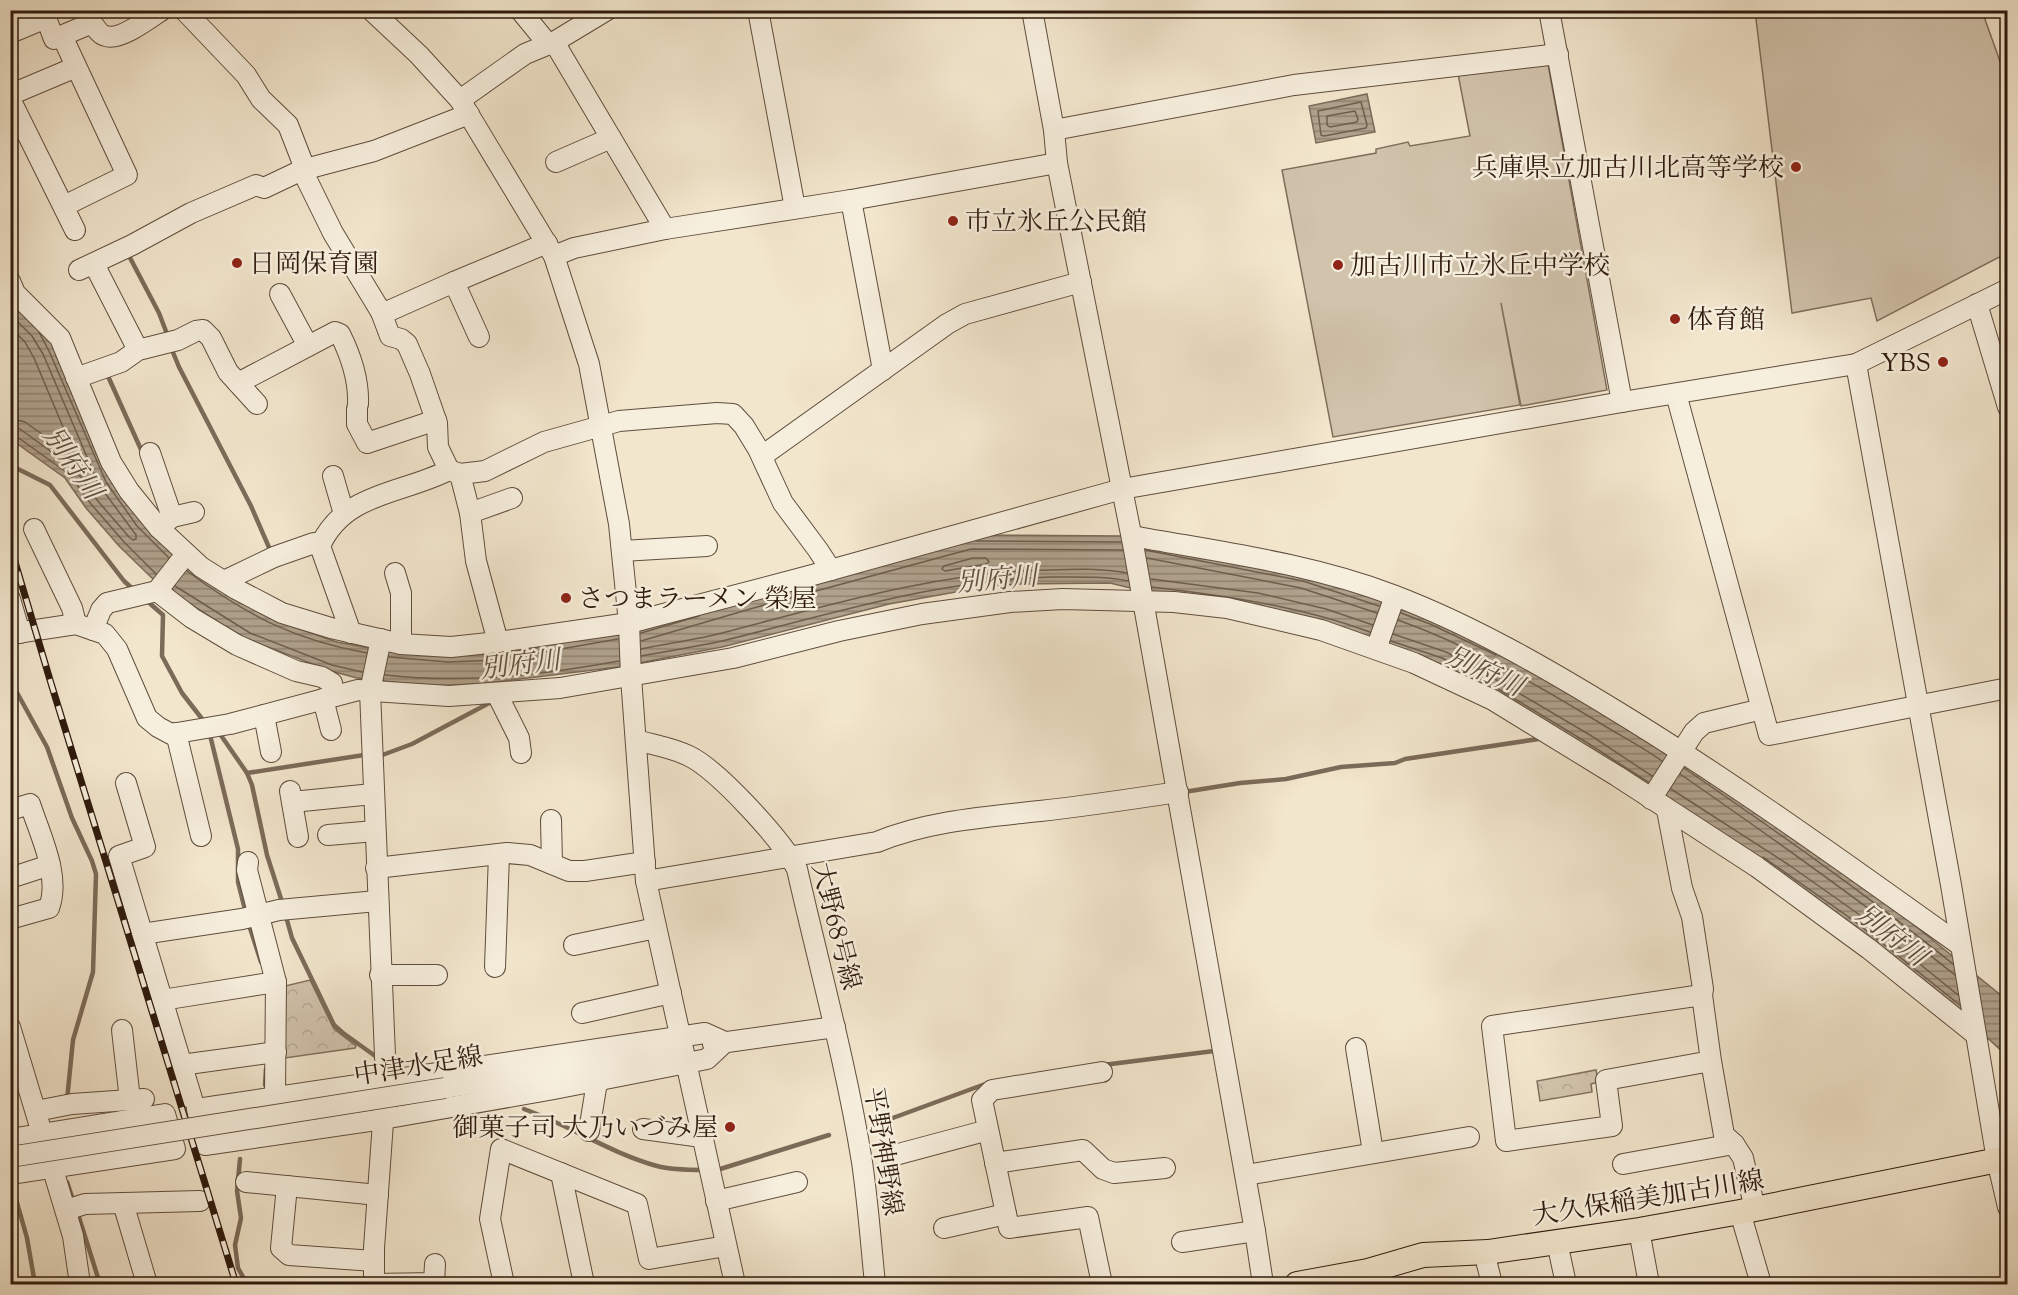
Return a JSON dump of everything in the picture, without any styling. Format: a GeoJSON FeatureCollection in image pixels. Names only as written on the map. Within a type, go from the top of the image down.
{"type":"FeatureCollection","features":[{"type":"Feature","properties":{"kind":"main road","name":"大久保稲美加古川線"},"geometry":{"type":"LineString","coordinates":[[1297,1284],[1370,1278],[1423,1255],[1484,1252],[1639,1230],[2002,1159]]}},
{"type":"Feature","properties":{"kind":"street"},"geometry":{"type":"LineString","coordinates":[[10,33],[44,14],[54,39],[62,36],[88,17],[102,36],[111,38],[127,32],[162,10]]}},
{"type":"Feature","properties":{"kind":"street"},"geometry":{"type":"LineString","coordinates":[[184,10],[246,75],[261,99],[288,124],[302,162],[302,170],[333,233],[381,312],[390,336],[401,339],[407,344],[436,420],[438,447],[455,472],[470,513],[476,561],[498,642]]}},
{"type":"Feature","properties":{"kind":"street"},"geometry":{"type":"LineString","coordinates":[[371,10],[419,55],[465,107],[551,250],[589,364],[622,551],[629,623],[645,871],[735,1284]]}},
{"type":"Feature","properties":{"kind":"street"},"geometry":{"type":"LineString","coordinates":[[520,10],[551,43],[665,229]]}},
{"type":"Feature","properties":{"kind":"street"},"geometry":{"type":"LineString","coordinates":[[138,350],[86,267],[191,213],[256,185],[264,188],[302,170],[374,151],[465,107],[525,54],[551,43],[580,17],[607,10]]}},
{"type":"Feature","properties":{"kind":"street"},"geometry":{"type":"LineString","coordinates":[[758,10],[795,208]]}},
{"type":"Feature","properties":{"kind":"street"},"geometry":{"type":"LineString","coordinates":[[1032,10],[1054,130],[1057,163],[1132,540],[1178,792],[1256,1231],[1263,1284]]}},
{"type":"Feature","properties":{"kind":"street"},"geometry":{"type":"LineString","coordinates":[[1549,10],[1622,402]]}},
{"type":"Feature","properties":{"kind":"street"},"geometry":{"type":"LineString","coordinates":[[62,36],[127,175],[64,206]]}},
{"type":"Feature","properties":{"kind":"street"},"geometry":{"type":"LineString","coordinates":[[1054,130],[1294,85],[1558,54]]}},
{"type":"Feature","properties":{"kind":"street"},"geometry":{"type":"LineString","coordinates":[[75,230],[38,142],[10,101],[12,94],[76,67]]}},
{"type":"Feature","properties":{"kind":"street"},"geometry":{"type":"LineString","coordinates":[[556,162],[611,138]]}},
{"type":"Feature","properties":{"kind":"street"},"geometry":{"type":"LineString","coordinates":[[381,312],[391,310],[454,282],[551,250],[574,248],[665,229],[851,200],[1057,163]]}},
{"type":"Feature","properties":{"kind":"street"},"geometry":{"type":"LineString","coordinates":[[851,200],[883,370]]}},
{"type":"Feature","properties":{"kind":"street"},"geometry":{"type":"LineString","coordinates":[[10,281],[15,293],[60,338],[111,462],[129,491],[165,522],[186,554],[201,567],[282,613],[351,633],[401,644],[451,646],[498,642],[629,623],[831,570],[1122,489],[1622,402],[1856,364],[2007,289]]}},
{"type":"Feature","properties":{"kind":"street"},"geometry":{"type":"LineString","coordinates":[[454,282],[479,337]]}},
{"type":"Feature","properties":{"kind":"street"},"geometry":{"type":"LineString","coordinates":[[762,456],[947,324],[965,314],[1081,282]]}},
{"type":"Feature","properties":{"kind":"street"},"geometry":{"type":"LineString","coordinates":[[280,294],[297,307],[308,346]]}},
{"type":"Feature","properties":{"kind":"street"},"geometry":{"type":"LineString","coordinates":[[1977,304],[2007,407]]}},
{"type":"Feature","properties":{"kind":"street"},"geometry":{"type":"LineString","coordinates":[[76,378],[121,362],[138,350],[178,340],[203,330],[211,338],[228,372],[257,404]]}},
{"type":"Feature","properties":{"kind":"street"},"geometry":{"type":"LineString","coordinates":[[238,383],[335,332],[340,334],[356,374],[357,424],[367,443],[436,420]]}},
{"type":"Feature","properties":{"kind":"street"},"geometry":{"type":"LineString","coordinates":[[1856,364],[1975,1029],[2002,1159],[2007,1207]]}},
{"type":"Feature","properties":{"kind":"street"},"geometry":{"type":"LineString","coordinates":[[1676,393],[1769,735],[2007,688]]}},
{"type":"Feature","properties":{"kind":"street"},"geometry":{"type":"LineString","coordinates":[[320,546],[335,520],[344,514],[366,501],[438,476],[455,472],[485,471],[544,442],[619,421],[717,412],[733,414],[744,426],[762,456],[783,503],[831,570]]}},
{"type":"Feature","properties":{"kind":"street"},"geometry":{"type":"LineString","coordinates":[[150,453],[165,471],[165,522]]}},
{"type":"Feature","properties":{"kind":"street"},"geometry":{"type":"LineString","coordinates":[[333,476],[344,514]]}},
{"type":"Feature","properties":{"kind":"street"},"geometry":{"type":"LineString","coordinates":[[470,513],[512,498]]}},
{"type":"Feature","properties":{"kind":"street"},"geometry":{"type":"LineString","coordinates":[[165,522],[194,512]]}},
{"type":"Feature","properties":{"kind":"street"},"geometry":{"type":"LineString","coordinates":[[44,538],[72,608],[85,627]]}},
{"type":"Feature","properties":{"kind":"street"},"geometry":{"type":"LineString","coordinates":[[1132,540],[1278,562],[1355,582],[1395,596],[1463,626],[1522,656],[1683,752],[1786,822],[1961,948]]}},
{"type":"Feature","properties":{"kind":"street"},"geometry":{"type":"LineString","coordinates":[[224,581],[274,557],[314,543],[320,546],[351,633]]}},
{"type":"Feature","properties":{"kind":"street"},"geometry":{"type":"LineString","coordinates":[[622,551],[706,546]]}},
{"type":"Feature","properties":{"kind":"street"},"geometry":{"type":"LineString","coordinates":[[85,627],[107,603],[157,591],[186,554]]}},
{"type":"Feature","properties":{"kind":"street"},"geometry":{"type":"LineString","coordinates":[[395,573],[401,593],[401,644]]}},
{"type":"Feature","properties":{"kind":"street"},"geometry":{"type":"LineString","coordinates":[[157,591],[192,618],[237,645],[296,671],[322,677],[332,683],[329,698],[332,730]]}},
{"type":"Feature","properties":{"kind":"street"},"geometry":{"type":"LineString","coordinates":[[1376,649],[1395,596]]}},
{"type":"Feature","properties":{"kind":"street"},"geometry":{"type":"LineString","coordinates":[[10,599],[15,634],[85,627],[105,634],[117,649],[147,718],[171,734],[230,724],[358,690],[440,696],[560,688],[733,658],[838,631],[922,614],[1021,602],[1142,598],[1227,608],[1321,630],[1376,649],[1446,677],[1493,700],[1713,837],[1869,949],[1975,1029]]}},
{"type":"Feature","properties":{"kind":"street"},"geometry":{"type":"LineString","coordinates":[[381,639],[370,691],[386,1080],[374,1284],[434,1283],[435,1264]]}},
{"type":"Feature","properties":{"kind":"street"},"geometry":{"type":"LineString","coordinates":[[497,694],[519,738],[521,753]]}},
{"type":"Feature","properties":{"kind":"street"},"geometry":{"type":"LineString","coordinates":[[1651,799],[1694,732],[1704,723],[1762,709]]}},
{"type":"Feature","properties":{"kind":"street"},"geometry":{"type":"LineString","coordinates":[[264,715],[271,752]]}},
{"type":"Feature","properties":{"kind":"street"},"geometry":{"type":"LineString","coordinates":[[176,733],[188,814],[201,836]]}},
{"type":"Feature","properties":{"kind":"street","name":"大野68号線"},"geometry":{"type":"LineString","coordinates":[[636,740],[669,748],[691,757],[741,802],[791,857],[797,869],[835,1027]]}},
{"type":"Feature","properties":{"kind":"street"},"geometry":{"type":"LineString","coordinates":[[126,783],[145,847],[119,856],[192,1098]]}},
{"type":"Feature","properties":{"kind":"street"},"geometry":{"type":"LineString","coordinates":[[376,868],[499,854],[530,855],[569,871],[645,871],[791,857],[877,842],[904,831],[1000,814],[1099,804],[1178,792]]}},
{"type":"Feature","properties":{"kind":"street"},"geometry":{"type":"LineString","coordinates":[[298,837],[291,797],[373,794]]}},
{"type":"Feature","properties":{"kind":"street"},"geometry":{"type":"LineString","coordinates":[[10,810],[30,804],[50,864],[53,897],[49,908],[10,919]]}},
{"type":"Feature","properties":{"kind":"street"},"geometry":{"type":"LineString","coordinates":[[1667,810],[1682,888],[1692,916],[1704,989],[1702,995],[1711,1062],[1724,1135],[1734,1144],[1743,1158],[1748,1210],[1761,1284]]}},
{"type":"Feature","properties":{"kind":"street"},"geometry":{"type":"LineString","coordinates":[[551,820],[552,864]]}},
{"type":"Feature","properties":{"kind":"street"},"geometry":{"type":"LineString","coordinates":[[327,835],[375,831]]}},
{"type":"Feature","properties":{"kind":"street"},"geometry":{"type":"LineString","coordinates":[[495,967],[489,940],[499,854]]}},
{"type":"Feature","properties":{"kind":"street"},"geometry":{"type":"LineString","coordinates":[[248,861],[250,917],[269,983],[268,1053],[276,1095]]}},
{"type":"Feature","properties":{"kind":"street"},"geometry":{"type":"LineString","coordinates":[[10,878],[50,864]]}},
{"type":"Feature","properties":{"kind":"street"},"geometry":{"type":"LineString","coordinates":[[142,934],[284,910],[377,901]]}},
{"type":"Feature","properties":{"kind":"street"},"geometry":{"type":"LineString","coordinates":[[574,945],[656,928]]}},
{"type":"Feature","properties":{"kind":"street"},"geometry":{"type":"LineString","coordinates":[[380,975],[437,975]]}},
{"type":"Feature","properties":{"kind":"street"},"geometry":{"type":"LineString","coordinates":[[162,1000],[269,983]]}},
{"type":"Feature","properties":{"kind":"street"},"geometry":{"type":"LineString","coordinates":[[582,1013],[671,993]]}},
{"type":"Feature","properties":{"kind":"street"},"geometry":{"type":"LineString","coordinates":[[1702,995],[1492,1026],[1506,1141],[1612,1126],[1606,1080],[1711,1062]]}},
{"type":"Feature","properties":{"kind":"street"},"geometry":{"type":"LineString","coordinates":[[10,1027],[53,1169],[73,1208],[80,1284]]}},
{"type":"Feature","properties":{"kind":"street"},"geometry":{"type":"LineString","coordinates":[[725,1042],[707,1059],[683,1050],[386,1080],[276,1095],[197,1109],[205,1145],[383,1119],[599,1080],[683,1050],[705,1033],[725,1042],[835,1027]]}},
{"type":"Feature","properties":{"kind":"street","name":"平野神野線"},"geometry":{"type":"LineString","coordinates":[[835,1027],[862,1163],[875,1284]]}},
{"type":"Feature","properties":{"kind":"street"},"geometry":{"type":"LineString","coordinates":[[36,1111],[67,1105],[137,1100],[120,1043]]}},
{"type":"Feature","properties":{"kind":"street"},"geometry":{"type":"LineString","coordinates":[[1356,1048],[1373,1152]]}},
{"type":"Feature","properties":{"kind":"street","name":"中津水足線"},"geometry":{"type":"LineString","coordinates":[[10,1157],[683,1050]]}},
{"type":"Feature","properties":{"kind":"street"},"geometry":{"type":"LineString","coordinates":[[181,1065],[268,1053]]}},
{"type":"Feature","properties":{"kind":"street"},"geometry":{"type":"LineString","coordinates":[[1102,1072],[992,1090],[982,1100],[1009,1228],[1088,1217],[1102,1284]]}},
{"type":"Feature","properties":{"kind":"street"},"geometry":{"type":"LineString","coordinates":[[590,1131],[599,1080]]}},
{"type":"Feature","properties":{"kind":"street"},"geometry":{"type":"LineString","coordinates":[[10,1139],[165,1114],[176,1149],[10,1174]]}},
{"type":"Feature","properties":{"kind":"street"},"geometry":{"type":"LineString","coordinates":[[643,1129],[702,1137]]}},
{"type":"Feature","properties":{"kind":"street"},"geometry":{"type":"LineString","coordinates":[[891,1156],[988,1130]]}},
{"type":"Feature","properties":{"kind":"street"},"geometry":{"type":"LineString","coordinates":[[1246,1175],[1469,1137]]}},
{"type":"Feature","properties":{"kind":"street"},"geometry":{"type":"LineString","coordinates":[[1623,1164],[1734,1144]]}},
{"type":"Feature","properties":{"kind":"street"},"geometry":{"type":"LineString","coordinates":[[504,1284],[490,1219],[501,1149],[637,1204],[649,1259],[726,1246]]}},
{"type":"Feature","properties":{"kind":"street"},"geometry":{"type":"LineString","coordinates":[[995,1163],[1083,1150],[1103,1169],[1114,1173],[1165,1168]]}},
{"type":"Feature","properties":{"kind":"street"},"geometry":{"type":"LineString","coordinates":[[561,1173],[584,1284]]}},
{"type":"Feature","properties":{"kind":"street"},"geometry":{"type":"LineString","coordinates":[[246,1182],[378,1195]]}},
{"type":"Feature","properties":{"kind":"street"},"geometry":{"type":"LineString","coordinates":[[716,1201],[778,1194],[797,1182]]}},
{"type":"Feature","properties":{"kind":"street"},"geometry":{"type":"LineString","coordinates":[[287,1186],[281,1248],[289,1255],[374,1261]]}},
{"type":"Feature","properties":{"kind":"street"},"geometry":{"type":"LineString","coordinates":[[73,1208],[123,1203],[200,1201]]}},
{"type":"Feature","properties":{"kind":"street"},"geometry":{"type":"LineString","coordinates":[[123,1203],[147,1284]]}},
{"type":"Feature","properties":{"kind":"street"},"geometry":{"type":"LineString","coordinates":[[944,1228],[1006,1214]]}},
{"type":"Feature","properties":{"kind":"street"},"geometry":{"type":"LineString","coordinates":[[1639,1230],[1649,1284]]}},
{"type":"Feature","properties":{"kind":"street"},"geometry":{"type":"LineString","coordinates":[[1182,1242],[1256,1231]]}},
{"type":"Feature","properties":{"kind":"street"},"geometry":{"type":"LineString","coordinates":[[1557,1242],[1566,1284]]}},
{"type":"Feature","properties":{"kind":"street"},"geometry":{"type":"LineString","coordinates":[[1484,1252],[1492,1284]]}},
{"type":"Feature","properties":{"kind":"green space"},"geometry":{"type":"Polygon","coordinates":[[[1755,11],[1982,11],[2007,81],[2007,253],[1877,321],[1871,298],[1792,313],[1755,11]]]}},
{"type":"Feature","properties":{"kind":"green space"},"geometry":{"type":"Polygon","coordinates":[[[1548,64],[1607,390],[1521,406],[1501,303],[1520,405],[1333,437],[1282,170],[1376,153],[1376,149],[1408,142],[1410,146],[1470,136],[1458,74],[1548,64]]]}},
{"type":"Feature","properties":{"kind":"green space"},"geometry":{"type":"Polygon","coordinates":[[[310,980],[334,1029],[356,1046],[355,1048],[285,1058],[285,986],[310,980]]]}},
{"type":"Feature","properties":{"kind":"green space"},"geometry":{"type":"Polygon","coordinates":[[[1596,1070],[1598,1082],[1591,1084],[1592,1092],[1540,1101],[1537,1081],[1596,1070]]]}},
{"type":"Feature","properties":{"kind":"water"},"geometry":{"type":"Polygon","coordinates":[[[1367,94],[1375,132],[1316,143],[1309,106],[1367,94]]]}},
{"type":"Feature","properties":{"kind":"water","name":"別府川"},"geometry":{"type":"Polygon","coordinates":[[[10,294],[43,328],[55,349],[111,479],[232,597],[266,616],[294,627],[337,642],[391,652],[448,656],[498,654],[613,634],[970,535],[1124,536],[1305,575],[1402,607],[1509,654],[1659,742],[1903,916],[2007,1000],[2007,1056],[1964,1016],[1494,694],[1440,664],[1403,651],[1110,583],[989,586],[889,604],[722,647],[618,667],[480,684],[423,686],[357,678],[331,671],[247,639],[154,580],[119,546],[86,508],[65,478],[12,440],[10,437],[10,294]]]}},
{"type":"Feature","properties":{"kind":"waterway"},"geometry":{"type":"LineString","coordinates":[[128,254],[159,313],[167,334]]}},
{"type":"Feature","properties":{"kind":"waterway"},"geometry":{"type":"LineString","coordinates":[[172,350],[251,506],[271,552]]}},
{"type":"Feature","properties":{"kind":"waterway"},"geometry":{"type":"LineString","coordinates":[[107,374],[143,454]]}},
{"type":"Feature","properties":{"kind":"waterway"},"geometry":{"type":"LineString","coordinates":[[10,465],[50,485],[124,581],[135,591]]}},
{"type":"Feature","properties":{"kind":"waterway"},"geometry":{"type":"LineString","coordinates":[[146,600],[163,615],[162,656],[182,693],[206,724]]}},
{"type":"Feature","properties":{"kind":"waterway"},"geometry":{"type":"LineString","coordinates":[[10,680],[47,747],[72,818],[96,874],[93,972],[73,1040],[67,1100]]}},
{"type":"Feature","properties":{"kind":"waterway"},"geometry":{"type":"LineString","coordinates":[[377,757],[412,744],[493,701]]}},
{"type":"Feature","properties":{"kind":"waterway"},"geometry":{"type":"LineString","coordinates":[[209,731],[238,849],[238,882],[246,914]]}},
{"type":"Feature","properties":{"kind":"waterway"},"geometry":{"type":"LineString","coordinates":[[220,734],[247,773],[252,785],[267,855],[283,905]]}},
{"type":"Feature","properties":{"kind":"waterway"},"geometry":{"type":"LineString","coordinates":[[1184,792],[1240,783],[1286,779],[1341,767],[1395,763],[1405,759],[1545,738]]}},
{"type":"Feature","properties":{"kind":"waterway"},"geometry":{"type":"LineString","coordinates":[[247,773],[364,755]]}},
{"type":"Feature","properties":{"kind":"waterway"},"geometry":{"type":"LineString","coordinates":[[285,913],[292,938],[334,1025],[378,1058]]}},
{"type":"Feature","properties":{"kind":"waterway"},"geometry":{"type":"LineString","coordinates":[[248,922],[261,962]]}},
{"type":"Feature","properties":{"kind":"waterway"},"geometry":{"type":"LineString","coordinates":[[1103,1065],[1214,1051]]}},
{"type":"Feature","properties":{"kind":"waterway"},"geometry":{"type":"LineString","coordinates":[[265,1085],[266,1069]]}},
{"type":"Feature","properties":{"kind":"waterway"},"geometry":{"type":"LineString","coordinates":[[890,1119],[988,1083]]}},
{"type":"Feature","properties":{"kind":"waterway"},"geometry":{"type":"LineString","coordinates":[[524,1109],[657,1166],[703,1170]]}},
{"type":"Feature","properties":{"kind":"waterway"},"geometry":{"type":"LineString","coordinates":[[717,1170],[829,1135]]}},
{"type":"Feature","properties":{"kind":"waterway"},"geometry":{"type":"LineString","coordinates":[[240,1159],[237,1191],[241,1218],[235,1245],[238,1268],[247,1284]]}},
{"type":"Feature","properties":{"kind":"waterway"},"geometry":{"type":"LineString","coordinates":[[67,1182],[74,1203]]}},
{"type":"Feature","properties":{"kind":"waterway"},"geometry":{"type":"LineString","coordinates":[[14,1192],[27,1238],[35,1284]]}},
{"type":"Feature","properties":{"kind":"waterway"},"geometry":{"type":"LineString","coordinates":[[77,1211],[100,1284]]}},
{"type":"Feature","properties":{"kind":"railway"},"geometry":{"type":"LineString","coordinates":[[10,545],[236,1284]]}},
{"type":"Feature","properties":{"kind":"place","name":"兵庫県立加古川北高等学校"},"geometry":{"type":"Point","coordinates":[1796,167]}},
{"type":"Feature","properties":{"kind":"place","name":"市立氷丘公民館"},"geometry":{"type":"Point","coordinates":[953,221]}},
{"type":"Feature","properties":{"kind":"place","name":"日岡保育園"},"geometry":{"type":"Point","coordinates":[237,263]}},
{"type":"Feature","properties":{"kind":"place","name":"加古川市立氷丘中学校"},"geometry":{"type":"Point","coordinates":[1338,265]}},
{"type":"Feature","properties":{"kind":"place","name":"体育館"},"geometry":{"type":"Point","coordinates":[1675,319]}},
{"type":"Feature","properties":{"kind":"place","name":"YBS"},"geometry":{"type":"Point","coordinates":[1943,362]}},
{"type":"Feature","properties":{"kind":"place","name":"さつまラーメン 榮屋"},"geometry":{"type":"Point","coordinates":[566,598]}},
{"type":"Feature","properties":{"kind":"place","name":"御菓子司 大乃いづみ屋"},"geometry":{"type":"Point","coordinates":[730,1127]}}]}
